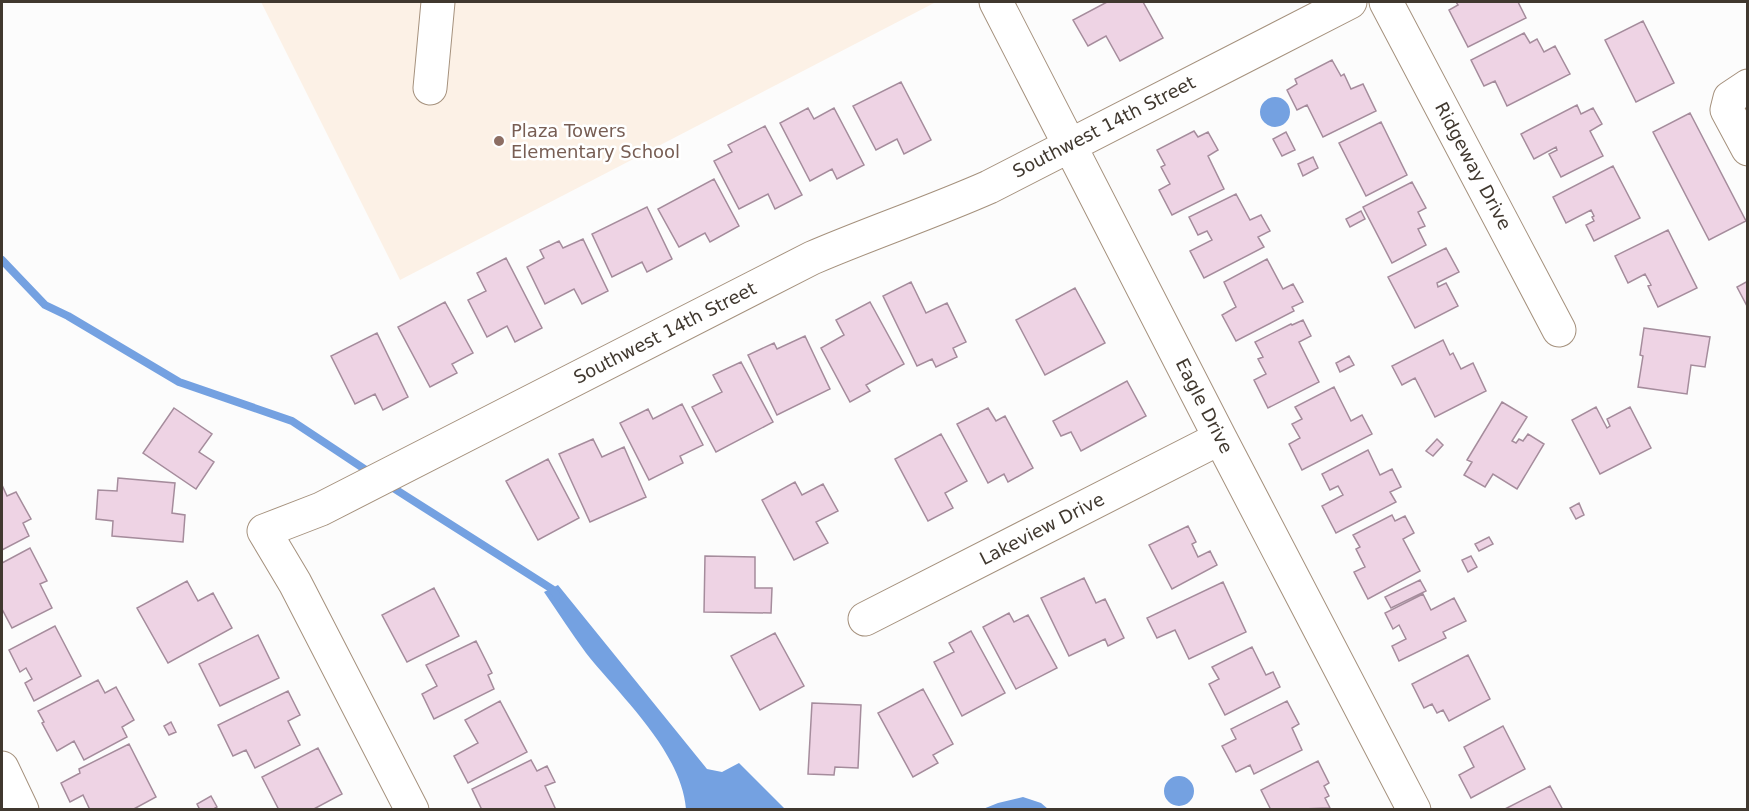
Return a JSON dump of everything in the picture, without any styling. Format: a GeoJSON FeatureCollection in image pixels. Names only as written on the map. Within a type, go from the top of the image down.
{"type":"FeatureCollection","features":[{"type":"Feature","properties":{"kind":"street"},"geometry":{"type":"LineString","coordinates":[[430,88],[438,2]]}},
{"type":"Feature","properties":{"kind":"street","name":"Eagle Drive"},"geometry":{"type":"LineString","coordinates":[[996,2],[1414,810]]}},
{"type":"Feature","properties":{"kind":"street","name":"Southwest 14th Street"},"geometry":{"type":"LineString","coordinates":[[412,810],[295,583],[264,531],[321,509],[812,258],[856,239],[943,208],[988,187],[1350,2]]}},
{"type":"Feature","properties":{"kind":"street","name":"Ridgeway Drive"},"geometry":{"type":"LineString","coordinates":[[1386,2],[1559,330]]}},
{"type":"Feature","properties":{"kind":"street"},"geometry":{"type":"LineString","coordinates":[[1748,86],[1730,98],[1727,110],[1748,149]]}},
{"type":"Feature","properties":{"kind":"street","name":"Lakeview Drive"},"geometry":{"type":"LineString","coordinates":[[865,619],[1220,438]]}},
{"type":"Feature","properties":{"kind":"street"},"geometry":{"type":"LineString","coordinates":[[2,768],[22,810]]}},
{"type":"Feature","properties":{"kind":"shaded area","name":"Plaza Towers Elementary School"},"geometry":{"type":"Polygon","coordinates":[[[261,2],[936,2],[400,280],[261,2]]]}},
{"type":"Feature","properties":{"kind":"water"},"geometry":{"type":"Polygon","coordinates":[[[1275,97],[1281,98],[1289,106],[1289,118],[1281,126],[1275,127],[1269,126],[1261,118],[1260,112],[1261,106],[1269,98],[1275,97]]]}},
{"type":"Feature","properties":{"kind":"water"},"geometry":{"type":"Polygon","coordinates":[[[558,585],[707,769],[722,772],[739,763],[785,809],[686,809],[682,787],[661,746],[632,706],[586,653],[544,592],[558,585]]]}},
{"type":"Feature","properties":{"kind":"water"},"geometry":{"type":"Polygon","coordinates":[[[1179,776],[1189,781],[1194,791],[1189,801],[1179,806],[1169,801],[1164,791],[1169,781],[1179,776]]]}},
{"type":"Feature","properties":{"kind":"water"},"geometry":{"type":"Polygon","coordinates":[[[1023,797],[1041,803],[1048,809],[983,809],[998,803],[1023,797]]]}},
{"type":"Feature","properties":{"kind":"building"},"geometry":{"type":"Polygon","coordinates":[[[1107,2],[1143,2],[1163,38],[1120,61],[1106,36],[1088,46],[1073,20],[1107,2]]]}},
{"type":"Feature","properties":{"kind":"building"},"geometry":{"type":"Polygon","coordinates":[[[1456,2],[1518,2],[1526,18],[1468,47],[1449,10],[1458,5],[1456,2]]]}},
{"type":"Feature","properties":{"kind":"building"},"geometry":{"type":"Polygon","coordinates":[[[1643,21],[1674,83],[1636,102],[1605,40],[1643,21]]]}},
{"type":"Feature","properties":{"kind":"building"},"geometry":{"type":"Polygon","coordinates":[[[1524,33],[1530,43],[1537,39],[1544,52],[1555,46],[1570,74],[1507,106],[1495,81],[1484,86],[1471,60],[1524,33]]]}},
{"type":"Feature","properties":{"kind":"building"},"geometry":{"type":"Polygon","coordinates":[[[1332,60],[1341,76],[1344,74],[1351,89],[1363,84],[1376,111],[1323,137],[1307,105],[1297,110],[1287,90],[1297,84],[1295,79],[1332,60]]]}},
{"type":"Feature","properties":{"kind":"building"},"geometry":{"type":"Polygon","coordinates":[[[901,82],[931,140],[904,154],[897,139],[876,150],[853,106],[901,82]]]}},
{"type":"Feature","properties":{"kind":"building"},"geometry":{"type":"Polygon","coordinates":[[[1577,105],[1581,114],[1593,108],[1602,124],[1590,131],[1603,156],[1561,177],[1549,154],[1557,150],[1556,147],[1534,159],[1521,134],[1577,105]]]}},
{"type":"Feature","properties":{"kind":"building"},"geometry":{"type":"Polygon","coordinates":[[[808,108],[814,119],[834,108],[864,165],[837,179],[832,169],[810,181],[780,123],[808,108]]]}},
{"type":"Feature","properties":{"kind":"building"},"geometry":{"type":"Polygon","coordinates":[[[1690,113],[1746,221],[1709,240],[1653,132],[1690,113]]]}},
{"type":"Feature","properties":{"kind":"building"},"geometry":{"type":"Polygon","coordinates":[[[1381,122],[1407,175],[1366,196],[1339,143],[1381,122]]]}},
{"type":"Feature","properties":{"kind":"building"},"geometry":{"type":"Polygon","coordinates":[[[765,126],[802,195],[775,209],[768,194],[739,209],[714,161],[732,152],[728,145],[765,126]]]}},
{"type":"Feature","properties":{"kind":"building"},"geometry":{"type":"Polygon","coordinates":[[[1194,131],[1198,137],[1208,132],[1218,150],[1208,156],[1224,189],[1172,215],[1159,190],[1170,184],[1161,167],[1165,165],[1157,150],[1194,131]]]}},
{"type":"Feature","properties":{"kind":"building"},"geometry":{"type":"Polygon","coordinates":[[[1286,132],[1295,150],[1282,156],[1273,139],[1286,132]]]}},
{"type":"Feature","properties":{"kind":"building"},"geometry":{"type":"Polygon","coordinates":[[[1313,157],[1318,168],[1303,176],[1298,164],[1313,157]]]}},
{"type":"Feature","properties":{"kind":"building"},"geometry":{"type":"Polygon","coordinates":[[[1613,166],[1640,218],[1594,241],[1586,225],[1594,221],[1591,210],[1566,223],[1553,197],[1613,166]]]}},
{"type":"Feature","properties":{"kind":"building"},"geometry":{"type":"Polygon","coordinates":[[[714,179],[739,226],[710,242],[705,233],[679,247],[658,209],[714,179]]]}},
{"type":"Feature","properties":{"kind":"building"},"geometry":{"type":"Polygon","coordinates":[[[1412,182],[1426,208],[1418,212],[1425,226],[1418,229],[1426,245],[1392,263],[1363,207],[1412,182]]]}},
{"type":"Feature","properties":{"kind":"building"},"geometry":{"type":"Polygon","coordinates":[[[1236,194],[1250,220],[1261,215],[1270,231],[1258,237],[1264,247],[1204,278],[1190,251],[1212,240],[1207,231],[1198,235],[1189,217],[1236,194]]]}},
{"type":"Feature","properties":{"kind":"building"},"geometry":{"type":"Polygon","coordinates":[[[647,207],[672,259],[647,272],[642,262],[612,277],[592,234],[647,207]]]}},
{"type":"Feature","properties":{"kind":"building"},"geometry":{"type":"Polygon","coordinates":[[[1361,211],[1365,219],[1350,227],[1346,219],[1361,211]]]}},
{"type":"Feature","properties":{"kind":"building"},"geometry":{"type":"Polygon","coordinates":[[[1668,230],[1697,288],[1658,307],[1645,274],[1628,283],[1615,256],[1668,230]]]}},
{"type":"Feature","properties":{"kind":"building"},"geometry":{"type":"Polygon","coordinates":[[[583,239],[608,291],[582,304],[574,289],[545,304],[527,267],[544,258],[540,250],[559,241],[563,248],[583,239]]]}},
{"type":"Feature","properties":{"kind":"building"},"geometry":{"type":"Polygon","coordinates":[[[1446,248],[1459,272],[1437,283],[1438,287],[1446,283],[1458,306],[1415,328],[1388,277],[1446,248]]]}},
{"type":"Feature","properties":{"kind":"building"},"geometry":{"type":"Polygon","coordinates":[[[506,258],[542,328],[515,342],[507,326],[487,337],[468,300],[486,291],[477,273],[506,258]]]}},
{"type":"Feature","properties":{"kind":"building"},"geometry":{"type":"Polygon","coordinates":[[[1267,259],[1283,289],[1293,284],[1303,302],[1292,307],[1294,311],[1236,341],[1222,315],[1236,307],[1224,282],[1267,259]]]}},
{"type":"Feature","properties":{"kind":"building"},"geometry":{"type":"Polygon","coordinates":[[[1748,281],[1748,308],[1737,287],[1748,281]]]}},
{"type":"Feature","properties":{"kind":"building"},"geometry":{"type":"Polygon","coordinates":[[[911,282],[926,313],[947,303],[966,342],[953,348],[957,357],[936,367],[932,359],[917,366],[883,296],[911,282]]]}},
{"type":"Feature","properties":{"kind":"building"},"geometry":{"type":"Polygon","coordinates":[[[1075,288],[1105,343],[1045,375],[1016,320],[1075,288]]]}},
{"type":"Feature","properties":{"kind":"building"},"geometry":{"type":"Polygon","coordinates":[[[445,302],[473,353],[452,364],[457,373],[430,387],[398,327],[445,302]]]}},
{"type":"Feature","properties":{"kind":"building"},"geometry":{"type":"Polygon","coordinates":[[[870,302],[904,364],[866,385],[870,391],[850,402],[821,348],[844,335],[836,320],[870,302]]]}},
{"type":"Feature","properties":{"kind":"building"},"geometry":{"type":"Polygon","coordinates":[[[1303,320],[1311,336],[1299,342],[1319,382],[1268,408],[1254,380],[1266,374],[1258,359],[1263,357],[1255,342],[1303,320]]]}},
{"type":"Feature","properties":{"kind":"building"},"geometry":{"type":"Polygon","coordinates":[[[1644,328],[1710,337],[1705,367],[1691,365],[1687,394],[1638,387],[1643,356],[1640,355],[1644,328]]]}},
{"type":"Feature","properties":{"kind":"building"},"geometry":{"type":"Polygon","coordinates":[[[377,333],[408,397],[383,410],[375,394],[355,404],[331,356],[377,333]]]}},
{"type":"Feature","properties":{"kind":"building"},"geometry":{"type":"Polygon","coordinates":[[[805,336],[830,389],[777,415],[748,355],[774,343],[777,349],[805,336]]]}},
{"type":"Feature","properties":{"kind":"building"},"geometry":{"type":"Polygon","coordinates":[[[1443,340],[1450,355],[1453,353],[1461,369],[1473,363],[1486,391],[1435,417],[1415,378],[1402,385],[1392,366],[1443,340]]]}},
{"type":"Feature","properties":{"kind":"building"},"geometry":{"type":"Polygon","coordinates":[[[1349,356],[1354,365],[1340,372],[1336,363],[1349,356]]]}},
{"type":"Feature","properties":{"kind":"building"},"geometry":{"type":"Polygon","coordinates":[[[741,362],[773,422],[716,452],[692,407],[722,392],[713,375],[741,362]]]}},
{"type":"Feature","properties":{"kind":"building"},"geometry":{"type":"Polygon","coordinates":[[[1127,381],[1146,416],[1081,451],[1071,432],[1061,436],[1053,421],[1127,381]]]}},
{"type":"Feature","properties":{"kind":"building"},"geometry":{"type":"Polygon","coordinates":[[[1334,387],[1351,421],[1362,415],[1372,434],[1302,470],[1289,444],[1300,438],[1292,424],[1302,419],[1295,407],[1334,387]]]}},
{"type":"Feature","properties":{"kind":"building"},"geometry":{"type":"Polygon","coordinates":[[[1502,402],[1527,417],[1512,441],[1516,443],[1519,439],[1523,441],[1528,434],[1544,444],[1517,489],[1493,474],[1485,487],[1464,475],[1472,462],[1467,460],[1502,402]]]}},
{"type":"Feature","properties":{"kind":"building"},"geometry":{"type":"Polygon","coordinates":[[[682,404],[703,445],[680,456],[683,463],[649,480],[620,423],[648,409],[653,419],[682,404]]]}},
{"type":"Feature","properties":{"kind":"building"},"geometry":{"type":"Polygon","coordinates":[[[1596,407],[1607,428],[1610,426],[1607,419],[1630,407],[1651,448],[1600,474],[1572,420],[1596,407]]]}},
{"type":"Feature","properties":{"kind":"building"},"geometry":{"type":"Polygon","coordinates":[[[174,408],[212,434],[199,452],[214,462],[196,489],[143,453],[174,408]]]}},
{"type":"Feature","properties":{"kind":"building"},"geometry":{"type":"Polygon","coordinates":[[[988,408],[996,421],[1005,416],[1033,468],[1008,482],[1004,474],[988,483],[957,424],[988,408]]]}},
{"type":"Feature","properties":{"kind":"building"},"geometry":{"type":"Polygon","coordinates":[[[941,434],[967,481],[945,493],[953,508],[928,521],[895,459],[941,434]]]}},
{"type":"Feature","properties":{"kind":"building"},"geometry":{"type":"Polygon","coordinates":[[[593,439],[602,457],[624,447],[646,497],[590,522],[559,454],[593,439]]]}},
{"type":"Feature","properties":{"kind":"building"},"geometry":{"type":"Polygon","coordinates":[[[1437,439],[1443,445],[1433,456],[1426,451],[1437,439]]]}},
{"type":"Feature","properties":{"kind":"building"},"geometry":{"type":"Polygon","coordinates":[[[1368,450],[1380,475],[1392,469],[1401,487],[1390,492],[1396,502],[1336,533],[1322,506],[1343,495],[1338,486],[1330,490],[1322,474],[1368,450]]]}},
{"type":"Feature","properties":{"kind":"building"},"geometry":{"type":"Polygon","coordinates":[[[548,459],[579,518],[538,540],[506,481],[548,459]]]}},
{"type":"Feature","properties":{"kind":"building"},"geometry":{"type":"Polygon","coordinates":[[[118,478],[175,483],[172,513],[185,515],[183,542],[112,536],[113,521],[96,519],[98,490],[117,491],[118,478]]]}},
{"type":"Feature","properties":{"kind":"building"},"geometry":{"type":"Polygon","coordinates":[[[795,482],[802,495],[823,484],[838,511],[816,522],[828,543],[794,560],[762,500],[795,482]]]}},
{"type":"Feature","properties":{"kind":"building"},"geometry":{"type":"Polygon","coordinates":[[[2,485],[7,496],[16,492],[31,519],[23,523],[29,536],[2,550],[2,485]]]}},
{"type":"Feature","properties":{"kind":"building"},"geometry":{"type":"Polygon","coordinates":[[[1579,503],[1584,515],[1576,519],[1570,508],[1579,503]]]}},
{"type":"Feature","properties":{"kind":"building"},"geometry":{"type":"Polygon","coordinates":[[[1392,515],[1395,521],[1405,516],[1414,533],[1403,539],[1420,571],[1368,599],[1354,572],[1365,567],[1356,549],[1360,547],[1353,535],[1392,515]]]}},
{"type":"Feature","properties":{"kind":"building"},"geometry":{"type":"Polygon","coordinates":[[[1188,526],[1196,542],[1192,544],[1198,557],[1210,551],[1217,565],[1172,589],[1149,545],[1188,526]]]}},
{"type":"Feature","properties":{"kind":"building"},"geometry":{"type":"Polygon","coordinates":[[[1489,537],[1493,544],[1479,551],[1475,544],[1489,537]]]}},
{"type":"Feature","properties":{"kind":"building"},"geometry":{"type":"Polygon","coordinates":[[[30,548],[47,581],[40,584],[52,608],[12,628],[2,609],[2,563],[30,548]]]}},
{"type":"Feature","properties":{"kind":"building"},"geometry":{"type":"Polygon","coordinates":[[[705,556],[755,557],[755,588],[772,588],[771,613],[704,612],[705,556]]]}},
{"type":"Feature","properties":{"kind":"building"},"geometry":{"type":"Polygon","coordinates":[[[1471,556],[1477,567],[1468,572],[1462,560],[1471,556]]]}},
{"type":"Feature","properties":{"kind":"building"},"geometry":{"type":"Polygon","coordinates":[[[1084,578],[1096,603],[1105,599],[1124,638],[1108,646],[1105,639],[1069,656],[1041,598],[1084,578]]]}},
{"type":"Feature","properties":{"kind":"building"},"geometry":{"type":"Polygon","coordinates":[[[1420,580],[1426,591],[1391,608],[1385,597],[1420,580]]]}},
{"type":"Feature","properties":{"kind":"building"},"geometry":{"type":"Polygon","coordinates":[[[187,581],[198,601],[213,593],[232,628],[168,663],[137,608],[187,581]]]}},
{"type":"Feature","properties":{"kind":"building"},"geometry":{"type":"Polygon","coordinates":[[[1223,582],[1246,632],[1189,659],[1175,630],[1157,638],[1147,618],[1223,582]]]}},
{"type":"Feature","properties":{"kind":"building"},"geometry":{"type":"Polygon","coordinates":[[[434,588],[459,636],[407,662],[382,615],[434,588]]]}},
{"type":"Feature","properties":{"kind":"building"},"geometry":{"type":"Polygon","coordinates":[[[1423,594],[1431,610],[1454,598],[1466,621],[1443,632],[1446,638],[1399,661],[1392,646],[1406,639],[1399,625],[1393,629],[1385,613],[1423,594]]]}},
{"type":"Feature","properties":{"kind":"building"},"geometry":{"type":"Polygon","coordinates":[[[1009,613],[1014,622],[1028,615],[1057,668],[1016,689],[983,627],[1009,613]]]}},
{"type":"Feature","properties":{"kind":"building"},"geometry":{"type":"Polygon","coordinates":[[[55,626],[81,676],[34,701],[25,683],[32,679],[26,668],[20,672],[9,650],[55,626]]]}},
{"type":"Feature","properties":{"kind":"building"},"geometry":{"type":"Polygon","coordinates":[[[971,631],[1005,693],[962,716],[934,662],[954,652],[949,643],[971,631]]]}},
{"type":"Feature","properties":{"kind":"building"},"geometry":{"type":"Polygon","coordinates":[[[775,633],[804,686],[760,710],[731,656],[775,633]]]}},
{"type":"Feature","properties":{"kind":"building"},"geometry":{"type":"Polygon","coordinates":[[[258,635],[279,678],[220,706],[199,664],[258,635]]]}},
{"type":"Feature","properties":{"kind":"building"},"geometry":{"type":"Polygon","coordinates":[[[476,641],[492,673],[488,675],[494,689],[434,719],[422,694],[437,686],[426,665],[476,641]]]}},
{"type":"Feature","properties":{"kind":"building"},"geometry":{"type":"Polygon","coordinates":[[[1252,647],[1266,675],[1273,672],[1280,687],[1225,715],[1209,684],[1219,679],[1212,667],[1252,647]]]}},
{"type":"Feature","properties":{"kind":"building"},"geometry":{"type":"Polygon","coordinates":[[[1468,655],[1490,699],[1449,721],[1443,710],[1437,713],[1432,704],[1424,708],[1412,684],[1468,655]]]}},
{"type":"Feature","properties":{"kind":"building"},"geometry":{"type":"Polygon","coordinates":[[[98,680],[105,693],[116,687],[134,720],[122,727],[127,737],[84,760],[74,741],[57,751],[38,711],[98,680]]]}},
{"type":"Feature","properties":{"kind":"building"},"geometry":{"type":"Polygon","coordinates":[[[923,689],[953,744],[933,755],[938,763],[913,777],[878,713],[923,689]]]}},
{"type":"Feature","properties":{"kind":"building"},"geometry":{"type":"Polygon","coordinates":[[[288,691],[300,715],[288,721],[300,745],[255,768],[246,750],[233,756],[218,725],[288,691]]]}},
{"type":"Feature","properties":{"kind":"building"},"geometry":{"type":"Polygon","coordinates":[[[500,701],[527,752],[468,783],[454,756],[478,743],[465,720],[500,701]]]}},
{"type":"Feature","properties":{"kind":"building"},"geometry":{"type":"Polygon","coordinates":[[[1287,701],[1299,724],[1292,728],[1302,750],[1254,774],[1250,765],[1236,772],[1222,746],[1236,739],[1231,729],[1287,701]]]}},
{"type":"Feature","properties":{"kind":"building"},"geometry":{"type":"Polygon","coordinates":[[[812,703],[861,705],[858,768],[835,767],[834,775],[808,774],[812,703]]]}},
{"type":"Feature","properties":{"kind":"building"},"geometry":{"type":"Polygon","coordinates":[[[171,722],[176,732],[169,735],[164,726],[171,722]]]}},
{"type":"Feature","properties":{"kind":"building"},"geometry":{"type":"Polygon","coordinates":[[[1503,726],[1525,769],[1471,798],[1459,775],[1474,767],[1464,747],[1503,726]]]}},
{"type":"Feature","properties":{"kind":"building"},"geometry":{"type":"Polygon","coordinates":[[[129,744],[156,797],[132,810],[90,810],[83,795],[70,802],[61,783],[80,773],[79,769],[129,744]]]}},
{"type":"Feature","properties":{"kind":"building"},"geometry":{"type":"Polygon","coordinates":[[[318,748],[342,794],[312,810],[279,810],[262,777],[318,748]]]}},
{"type":"Feature","properties":{"kind":"building"},"geometry":{"type":"Polygon","coordinates":[[[531,760],[537,771],[547,766],[555,782],[545,786],[556,810],[482,810],[472,789],[531,760]]]}},
{"type":"Feature","properties":{"kind":"building"},"geometry":{"type":"Polygon","coordinates":[[[1318,761],[1329,783],[1324,786],[1329,796],[1325,798],[1330,808],[1271,810],[1261,790],[1318,761]]]}},
{"type":"Feature","properties":{"kind":"building"},"geometry":{"type":"Polygon","coordinates":[[[1550,786],[1563,810],[1503,810],[1550,786]]]}},
{"type":"Feature","properties":{"kind":"building"},"geometry":{"type":"Polygon","coordinates":[[[211,796],[217,807],[212,810],[200,810],[197,804],[211,796]]]}},
{"type":"Feature","properties":{"kind":"waterway"},"geometry":{"type":"LineString","coordinates":[[2,260],[45,305],[68,316],[179,382],[292,421],[372,474]]}},
{"type":"Feature","properties":{"kind":"waterway"},"geometry":{"type":"LineString","coordinates":[[387,484],[552,589],[557,596]]}},
{"type":"Feature","properties":{"kind":"place","name":"Plaza Towers Elementary School"},"geometry":{"type":"Point","coordinates":[499,141]}}]}
